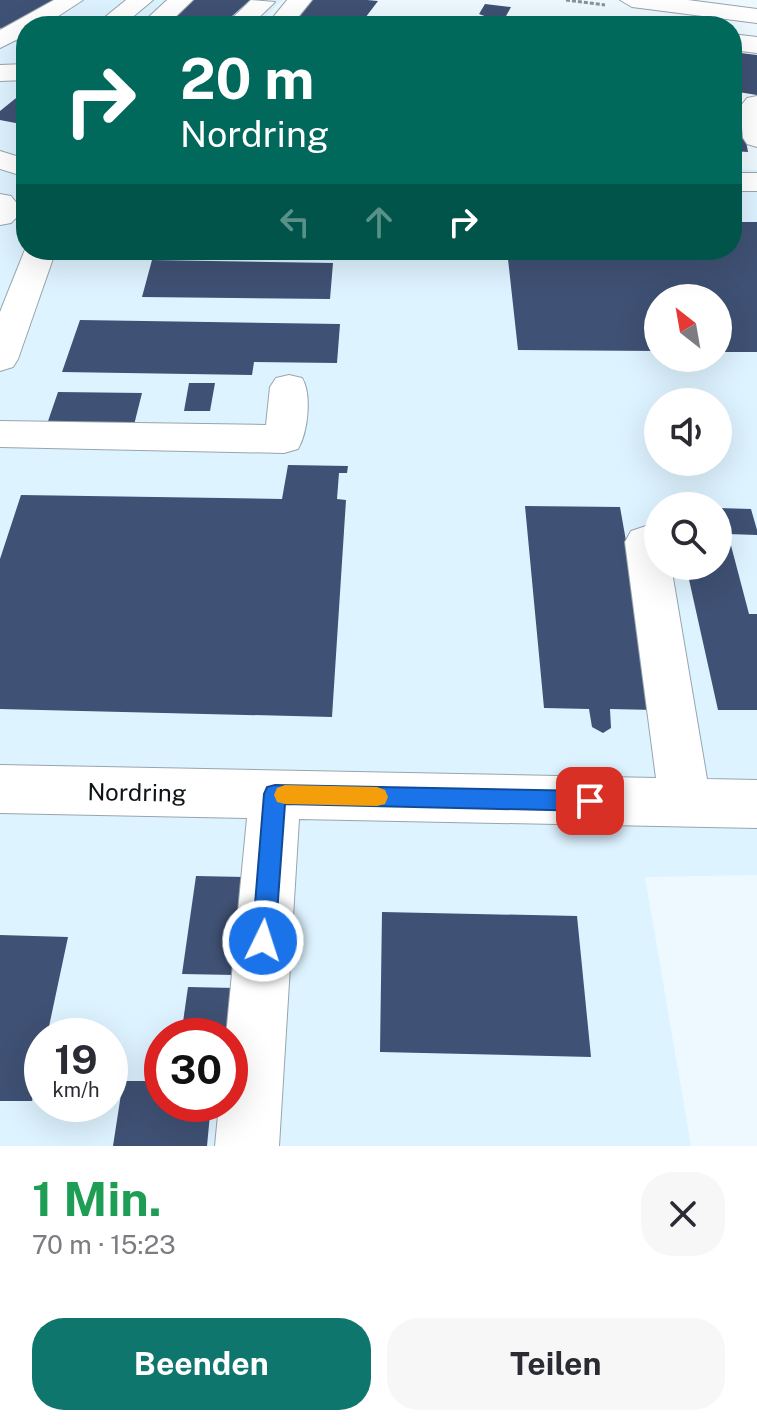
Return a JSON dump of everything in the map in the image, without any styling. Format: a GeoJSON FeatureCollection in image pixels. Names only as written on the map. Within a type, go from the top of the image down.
{"type":"FeatureCollection","features":[{"type":"Feature","properties":{"kind":"street"},"geometry":{"type":"LineString","coordinates":[[43,16],[71,0]]}},
{"type":"Feature","properties":{"kind":"street"},"geometry":{"type":"LineString","coordinates":[[119,16],[141,0]]}},
{"type":"Feature","properties":{"kind":"street"},"geometry":{"type":"LineString","coordinates":[[163,16],[181,0]]}},
{"type":"Feature","properties":{"kind":"street"},"geometry":{"type":"LineString","coordinates":[[286,16],[300,0]]}},
{"type":"Feature","properties":{"kind":"street"},"geometry":{"type":"LineString","coordinates":[[632,0],[757,16]]}},
{"type":"Feature","properties":{"kind":"street"},"geometry":{"type":"LineString","coordinates":[[247,16],[263,2]]}},
{"type":"Feature","properties":{"kind":"street"},"geometry":{"type":"LineString","coordinates":[[757,102],[757,138]]}},
{"type":"Feature","properties":{"kind":"street"},"geometry":{"type":"LineString","coordinates":[[0,203],[7,211],[0,216]]}},
{"type":"Feature","properties":{"kind":"street"},"geometry":{"type":"LineString","coordinates":[[0,359],[12,293],[33,260]]}},
{"type":"Feature","properties":{"kind":"street"},"geometry":{"type":"LineString","coordinates":[[0,434],[284,439],[289,387]]}},
{"type":"Feature","properties":{"kind":"street"},"geometry":{"type":"LineString","coordinates":[[652,580],[685,803]]}},
{"type":"Feature","properties":{"kind":"street","name":"Nordring"},"geometry":{"type":"LineString","coordinates":[[0,789],[757,804]]}},
{"type":"Feature","properties":{"kind":"street"},"geometry":{"type":"LineString","coordinates":[[247,1146],[275,794]]}},
{"type":"Feature","properties":{"kind":"shaded area"},"geometry":{"type":"Polygon","coordinates":[[[0,0],[283,0],[266,16],[16,16],[16,260],[742,260],[742,169],[757,170],[757,875],[645,877],[691,1146],[0,1146],[0,0]]]}},
{"type":"Feature","properties":{"kind":"building"},"geometry":{"type":"Polygon","coordinates":[[[0,0],[59,0],[31,16],[16,16],[16,25],[7,30],[0,28],[0,0]]]}},
{"type":"Feature","properties":{"kind":"building"},"geometry":{"type":"Polygon","coordinates":[[[191,0],[250,0],[232,16],[171,16],[191,0]]]}},
{"type":"Feature","properties":{"kind":"building"},"geometry":{"type":"Polygon","coordinates":[[[308,0],[378,1],[367,16],[294,16],[308,0]]]}},
{"type":"Feature","properties":{"kind":"building"},"geometry":{"type":"Polygon","coordinates":[[[485,4],[511,7],[506,16],[479,14],[485,4]]]}},
{"type":"Feature","properties":{"kind":"building"},"geometry":{"type":"Polygon","coordinates":[[[742,53],[757,55],[757,95],[742,93],[742,53]]]}},
{"type":"Feature","properties":{"kind":"building"},"geometry":{"type":"Polygon","coordinates":[[[16,98],[16,123],[0,120],[0,111],[16,98]]]}},
{"type":"Feature","properties":{"kind":"building"},"geometry":{"type":"Polygon","coordinates":[[[742,120],[748,152],[742,152],[742,120]]]}},
{"type":"Feature","properties":{"kind":"building"},"geometry":{"type":"Polygon","coordinates":[[[742,222],[757,222],[757,352],[732,352],[732,284],[644,284],[644,351],[518,350],[508,260],[742,260],[742,222]]]}},
{"type":"Feature","properties":{"kind":"building"},"geometry":{"type":"Polygon","coordinates":[[[152,260],[333,263],[330,299],[142,297],[152,260]]]}},
{"type":"Feature","properties":{"kind":"building"},"geometry":{"type":"Polygon","coordinates":[[[80,320],[340,324],[337,363],[254,362],[252,375],[62,372],[80,320]]]}},
{"type":"Feature","properties":{"kind":"building"},"geometry":{"type":"Polygon","coordinates":[[[189,383],[215,383],[210,411],[184,411],[189,383]]]}},
{"type":"Feature","properties":{"kind":"building"},"geometry":{"type":"Polygon","coordinates":[[[58,392],[142,393],[133,429],[46,427],[58,392]]]}},
{"type":"Feature","properties":{"kind":"building"},"geometry":{"type":"Polygon","coordinates":[[[288,465],[348,466],[347,473],[339,473],[337,499],[346,500],[332,717],[0,709],[0,559],[21,495],[282,499],[288,465]]]}},
{"type":"Feature","properties":{"kind":"building"},"geometry":{"type":"Polygon","coordinates":[[[525,506],[620,507],[656,710],[610,709],[611,728],[603,733],[592,727],[589,709],[544,708],[525,506]]]}},
{"type":"Feature","properties":{"kind":"building"},"geometry":{"type":"Polygon","coordinates":[[[732,508],[751,509],[757,535],[732,534],[732,508]]]}},
{"type":"Feature","properties":{"kind":"building"},"geometry":{"type":"Polygon","coordinates":[[[732,549],[749,614],[757,614],[757,710],[718,710],[689,580],[732,580],[732,549]]]}},
{"type":"Feature","properties":{"kind":"building"},"geometry":{"type":"Polygon","coordinates":[[[196,876],[245,877],[235,975],[182,974],[196,876]]]}},
{"type":"Feature","properties":{"kind":"building"},"geometry":{"type":"Polygon","coordinates":[[[382,912],[577,916],[591,1057],[380,1052],[382,912]]]}},
{"type":"Feature","properties":{"kind":"building"},"geometry":{"type":"Polygon","coordinates":[[[0,935],[68,937],[51,1018],[24,1018],[24,1101],[0,1101],[0,935]]]}},
{"type":"Feature","properties":{"kind":"building"},"geometry":{"type":"Polygon","coordinates":[[[188,987],[235,988],[232,1018],[184,1018],[188,987]]]}},
{"type":"Feature","properties":{"kind":"building"},"geometry":{"type":"Polygon","coordinates":[[[128,1081],[144,1081],[144,1122],[209,1122],[207,1146],[113,1146],[117,1122],[128,1122],[128,1081]]]}},
{"type":"Feature","properties":{"kind":"slow traffic"},"geometry":{"type":"LineString","coordinates":[[285,795],[377,797]]}},
{"type":"Feature","properties":{"kind":"route"},"geometry":{"type":"LineString","coordinates":[[263,941],[275,794],[590,801]]}}]}
